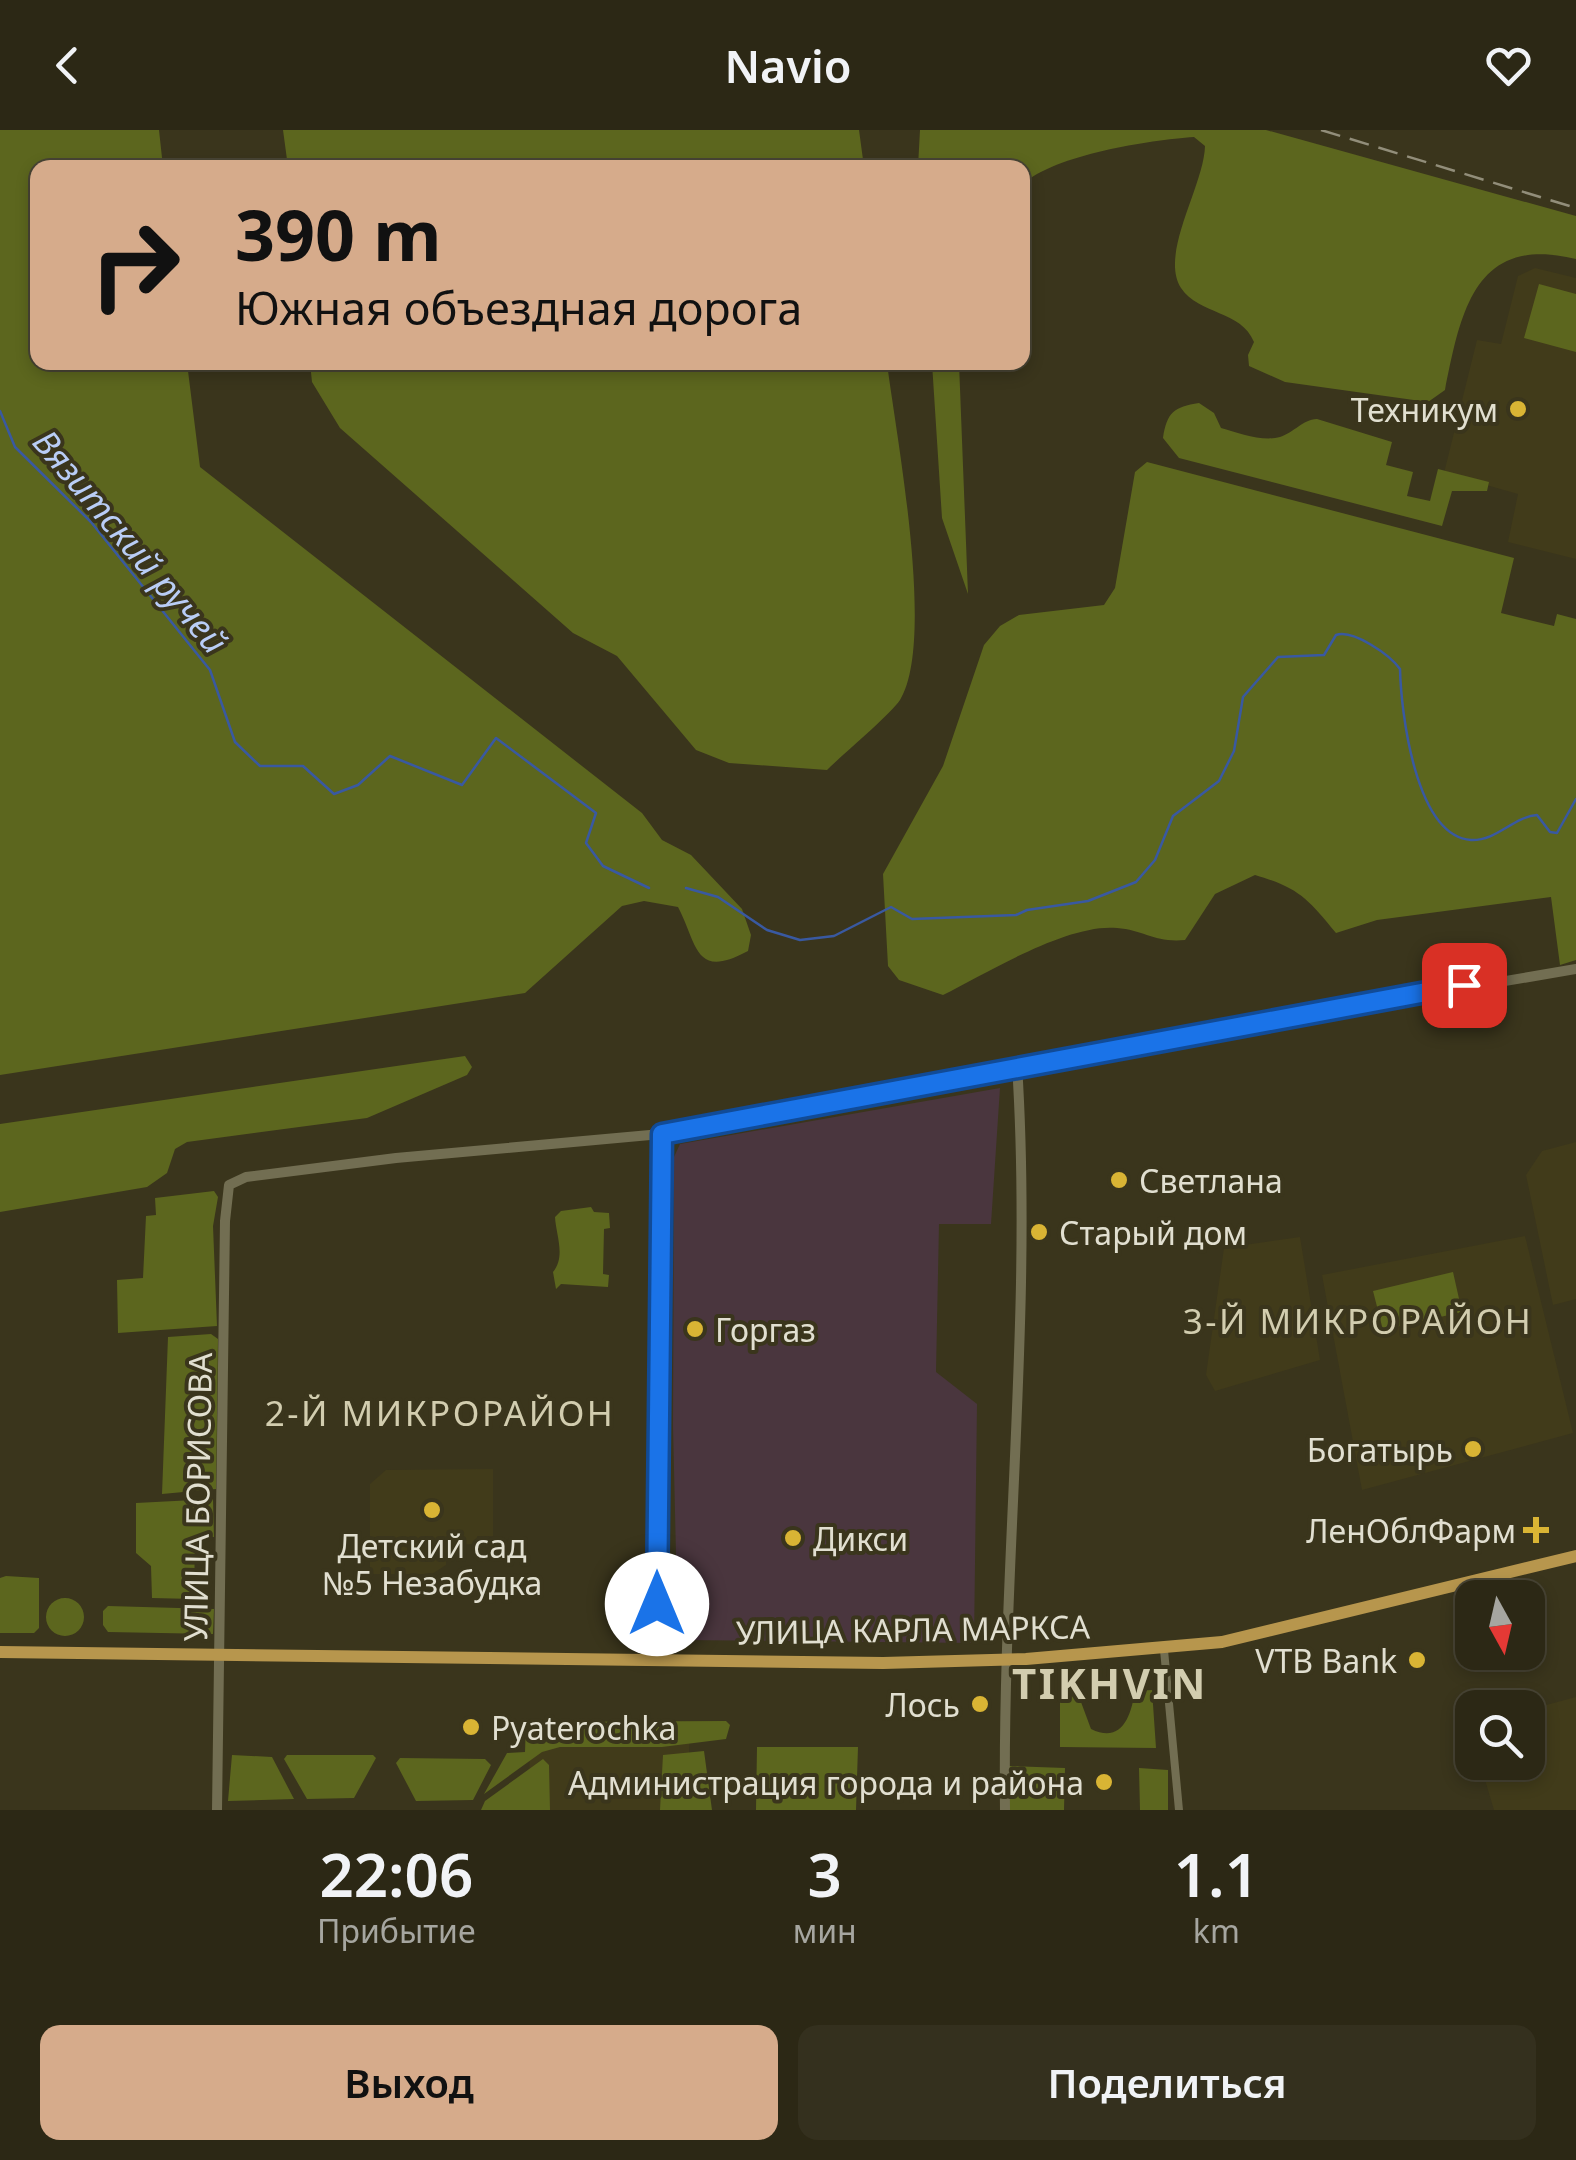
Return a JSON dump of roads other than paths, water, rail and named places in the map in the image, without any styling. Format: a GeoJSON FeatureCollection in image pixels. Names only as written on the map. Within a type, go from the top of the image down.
{"type":"FeatureCollection","features":[{"type":"Feature","properties":{"kind":"main road","name":"УЛИЦА КАРЛА МАРКСА"},"geometry":{"type":"LineString","coordinates":[[0,1652],[865,1663],[1005,1660],[1164,1650],[1312,1622],[1576,1556]]}},
{"type":"Feature","properties":{"kind":"street"},"geometry":{"type":"LineString","coordinates":[[657,1658],[662,1134],[1443,988],[1576,969]]}},
{"type":"Feature","properties":{"kind":"street"},"geometry":{"type":"LineString","coordinates":[[1005,1810],[1005,1660],[1019,1304],[1018,1065]]}},
{"type":"Feature","properties":{"kind":"street","name":"УЛИЦА БОРИСОВА"},"geometry":{"type":"LineString","coordinates":[[217,1810],[225,1221],[229,1184],[246,1178],[396,1158],[662,1134]]}},
{"type":"Feature","properties":{"kind":"street"},"geometry":{"type":"LineString","coordinates":[[1164,1650],[1179,1810]]}},
{"type":"Feature","properties":{"kind":"waterway","name":"Вязитский ручей"},"geometry":{"type":"LineString","coordinates":[[0,411],[15,447],[91,522],[210,670],[235,742],[260,766],[303,766],[334,794],[358,785],[390,756],[462,785],[496,738],[596,813],[586,843],[603,866],[649,888]]}},
{"type":"Feature","properties":{"kind":"waterway","name":"Вязитский ручей"},"geometry":{"type":"LineString","coordinates":[[686,888],[718,897],[767,930],[800,940],[834,936],[891,907],[912,919],[1016,915],[1088,901],[1136,882],[1155,860],[1173,816],[1219,781],[1234,751],[1243,697],[1278,657],[1324,655],[1336,635],[1343,634],[1371,644],[1400,669],[1415,769],[1436,818],[1452,833],[1480,839],[1537,815],[1550,832],[1557,833],[1576,799]]}},
{"type":"Feature","properties":{"kind":"railway"},"geometry":{"type":"LineString","coordinates":[[1321,130],[1576,208]]}},
{"type":"Feature","properties":{"kind":"place","name":"Техникум"},"geometry":{"type":"Point","coordinates":[1518,409]}},
{"type":"Feature","properties":{"kind":"place","name":"Светлана"},"geometry":{"type":"Point","coordinates":[1119,1180]}},
{"type":"Feature","properties":{"kind":"place","name":"Старый дом"},"geometry":{"type":"Point","coordinates":[1039,1232]}},
{"type":"Feature","properties":{"kind":"place","name":"Горгаз"},"geometry":{"type":"Point","coordinates":[695,1329]}},
{"type":"Feature","properties":{"kind":"place","name":"Богатырь"},"geometry":{"type":"Point","coordinates":[1473,1449]}},
{"type":"Feature","properties":{"kind":"place","name":"Детский сад №5 Незабудка"},"geometry":{"type":"Point","coordinates":[432,1510]}},
{"type":"Feature","properties":{"kind":"place","name":"ЛенОблФарм"},"geometry":{"type":"Point","coordinates":[1536,1530]}},
{"type":"Feature","properties":{"kind":"place","name":"Дикси"},"geometry":{"type":"Point","coordinates":[793,1538]}},
{"type":"Feature","properties":{"kind":"place","name":"VTB Bank"},"geometry":{"type":"Point","coordinates":[1417,1660]}},
{"type":"Feature","properties":{"kind":"place","name":"Лось"},"geometry":{"type":"Point","coordinates":[980,1704]}},
{"type":"Feature","properties":{"kind":"place","name":"Pyaterochka"},"geometry":{"type":"Point","coordinates":[471,1727]}},
{"type":"Feature","properties":{"kind":"place","name":"Администрация города и района"},"geometry":{"type":"Point","coordinates":[1104,1782]}},
{"type":"Feature","properties":{"kind":"district","name":"3-Й МИКРОРАЙОН"},"geometry":{"type":"Point","coordinates":[1358,1320]}},
{"type":"Feature","properties":{"kind":"district","name":"2-Й МИКРОРАЙОН"},"geometry":{"type":"Point","coordinates":[440,1412]}},
{"type":"Feature","properties":{"kind":"district","name":"TIKHVIN"},"geometry":{"type":"Point","coordinates":[1110,1682]}}]}
